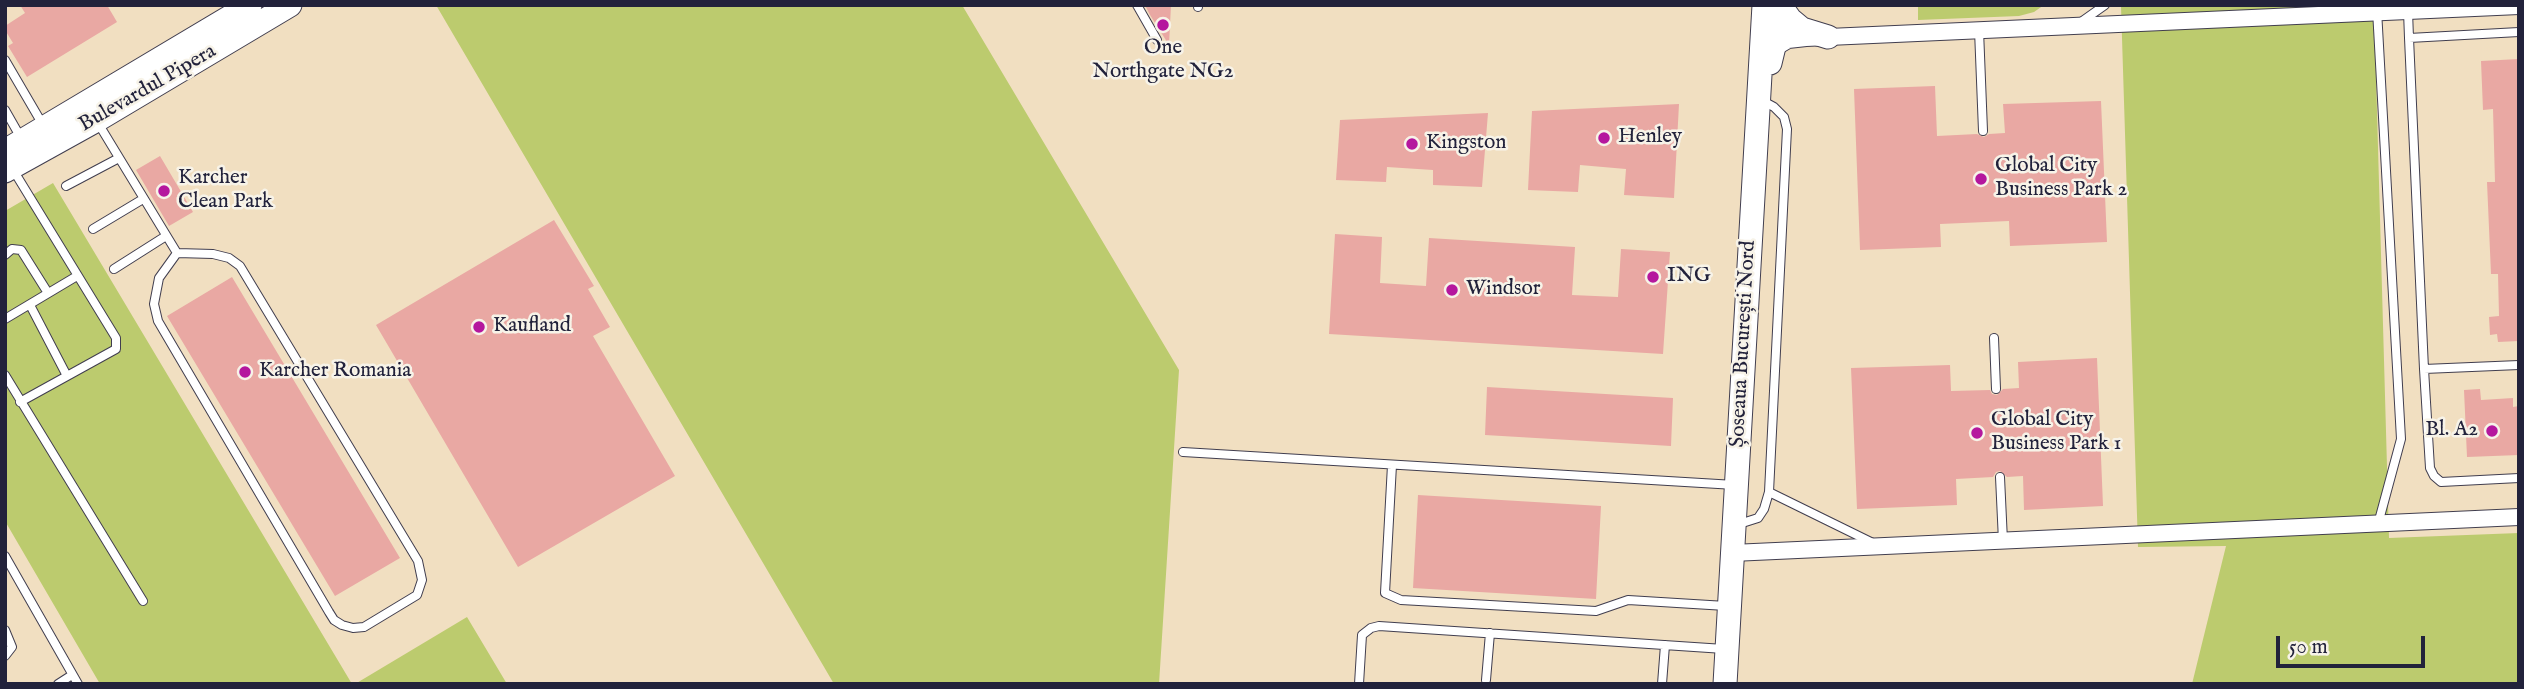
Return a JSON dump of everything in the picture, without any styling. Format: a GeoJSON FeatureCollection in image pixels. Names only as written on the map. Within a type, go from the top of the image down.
{"type":"FeatureCollection","features":[{"type":"Feature","properties":{"kind":"main road","name":"Bulevardul Pipera"},"geometry":{"type":"LineString","coordinates":[[11,157],[45,127],[228,14],[250,5]]}},
{"type":"Feature","properties":{"kind":"main road","name":"Bulevardul Pipera"},"geometry":{"type":"LineString","coordinates":[[11,157],[97,120],[290,5]]}},
{"type":"Feature","properties":{"kind":"main road"},"geometry":{"type":"LineString","coordinates":[[1778,7],[1802,29],[1828,37]]}},
{"type":"Feature","properties":{"kind":"main road","name":"Șoseaua București Nord"},"geometry":{"type":"LineString","coordinates":[[1725,684],[1759,99],[1778,7]]}},
{"type":"Feature","properties":{"kind":"street"},"geometry":{"type":"LineString","coordinates":[[1768,54],[1795,38],[2378,9],[2408,11],[2438,7],[2519,6]]}},
{"type":"Feature","properties":{"kind":"street"},"geometry":{"type":"LineString","coordinates":[[1732,553],[2519,517]]}},
{"type":"Feature","properties":{"kind":"lane"},"geometry":{"type":"LineString","coordinates":[[1137,5],[1157,40]]}},
{"type":"Feature","properties":{"kind":"lane"},"geometry":{"type":"LineString","coordinates":[[2076,26],[2105,5]]}},
{"type":"Feature","properties":{"kind":"lane"},"geometry":{"type":"LineString","coordinates":[[2378,9],[2401,439],[2378,524]]}},
{"type":"Feature","properties":{"kind":"lane"},"geometry":{"type":"LineString","coordinates":[[2408,11],[2430,468],[2441,482],[2519,478]]}},
{"type":"Feature","properties":{"kind":"lane"},"geometry":{"type":"LineString","coordinates":[[1979,30],[1983,131]]}},
{"type":"Feature","properties":{"kind":"lane"},"geometry":{"type":"LineString","coordinates":[[2409,38],[2519,32]]}},
{"type":"Feature","properties":{"kind":"lane"},"geometry":{"type":"LineString","coordinates":[[5,60],[45,127]]}},
{"type":"Feature","properties":{"kind":"lane"},"geometry":{"type":"LineString","coordinates":[[1733,526],[1758,518],[1769,492],[1787,129],[1784,117],[1774,107],[1759,99]]}},
{"type":"Feature","properties":{"kind":"lane"},"geometry":{"type":"LineString","coordinates":[[5,110],[11,157],[77,276],[116,338],[116,349],[20,402]]}},
{"type":"Feature","properties":{"kind":"lane"},"geometry":{"type":"LineString","coordinates":[[97,120],[177,253]]}},
{"type":"Feature","properties":{"kind":"lane"},"geometry":{"type":"LineString","coordinates":[[66,187],[119,158]]}},
{"type":"Feature","properties":{"kind":"lane"},"geometry":{"type":"LineString","coordinates":[[93,229],[144,199]]}},
{"type":"Feature","properties":{"kind":"lane"},"geometry":{"type":"LineString","coordinates":[[114,269],[166,236]]}},
{"type":"Feature","properties":{"kind":"lane"},"geometry":{"type":"LineString","coordinates":[[5,255],[12,249],[21,250],[48,293]]}},
{"type":"Feature","properties":{"kind":"lane"},"geometry":{"type":"LineString","coordinates":[[177,253],[213,254],[229,258],[240,266],[418,561],[422,580],[418,595],[364,627],[353,628],[334,620],[158,321],[154,304],[159,278],[177,253]]}},
{"type":"Feature","properties":{"kind":"lane"},"geometry":{"type":"LineString","coordinates":[[6,316],[30,305],[77,276]]}},
{"type":"Feature","properties":{"kind":"lane"},"geometry":{"type":"LineString","coordinates":[[30,305],[67,376]]}},
{"type":"Feature","properties":{"kind":"lane"},"geometry":{"type":"LineString","coordinates":[[1994,338],[1996,389]]}},
{"type":"Feature","properties":{"kind":"lane"},"geometry":{"type":"LineString","coordinates":[[2424,369],[2519,365]]}},
{"type":"Feature","properties":{"kind":"lane"},"geometry":{"type":"LineString","coordinates":[[5,375],[144,601]]}},
{"type":"Feature","properties":{"kind":"lane"},"geometry":{"type":"LineString","coordinates":[[1183,452],[1736,485]]}},
{"type":"Feature","properties":{"kind":"lane"},"geometry":{"type":"LineString","coordinates":[[1392,465],[1385,593],[1401,600],[1596,611],[1628,600],[1729,606]]}},
{"type":"Feature","properties":{"kind":"lane"},"geometry":{"type":"LineString","coordinates":[[2000,477],[2003,541]]}},
{"type":"Feature","properties":{"kind":"lane"},"geometry":{"type":"LineString","coordinates":[[1769,492],[1880,546]]}},
{"type":"Feature","properties":{"kind":"lane"},"geometry":{"type":"LineString","coordinates":[[5,556],[78,684]]}},
{"type":"Feature","properties":{"kind":"lane"},"geometry":{"type":"LineString","coordinates":[[1359,684],[1363,635],[1371,628],[1387,625],[1727,649]]}},
{"type":"Feature","properties":{"kind":"lane"},"geometry":{"type":"LineString","coordinates":[[5,630],[12,647],[5,656]]}},
{"type":"Feature","properties":{"kind":"lane"},"geometry":{"type":"LineString","coordinates":[[1486,681],[1490,633]]}},
{"type":"Feature","properties":{"kind":"lane"},"geometry":{"type":"LineString","coordinates":[[1662,684],[1665,645]]}},
{"type":"Feature","properties":{"kind":"lane"},"geometry":{"type":"LineString","coordinates":[[58,684],[72,674]]}},
{"type":"Feature","properties":{"kind":"green space"},"geometry":{"type":"Polygon","coordinates":[[[436,5],[962,5],[1179,370],[1159,684],[834,684],[436,5]]]}},
{"type":"Feature","properties":{"kind":"green space"},"geometry":{"type":"Polygon","coordinates":[[[1918,5],[2044,5],[2034,12],[2019,16],[1918,20],[1918,5]]]}},
{"type":"Feature","properties":{"kind":"green space"},"geometry":{"type":"Polygon","coordinates":[[[2374,5],[2389,538],[2519,533],[2519,684],[2192,684],[2226,546],[2138,547],[2121,6],[2374,5]]]}},
{"type":"Feature","properties":{"kind":"green space"},"geometry":{"type":"Polygon","coordinates":[[[53,183],[352,684],[100,684],[5,521],[5,211],[53,183]]]}},
{"type":"Feature","properties":{"kind":"green space"},"geometry":{"type":"Polygon","coordinates":[[[467,617],[507,684],[355,684],[467,617]]]}},
{"type":"Feature","properties":{"kind":"building"},"geometry":{"type":"Polygon","coordinates":[[[20,5],[107,5],[117,22],[27,77],[8,46],[13,43],[5,30],[5,26],[25,13],[20,5]]]}},
{"type":"Feature","properties":{"kind":"building","name":"One Northgate NG2"},"geometry":{"type":"Polygon","coordinates":[[[1145,5],[1171,5],[1169,45],[1150,15],[1145,5]]]}},
{"type":"Feature","properties":{"kind":"building"},"geometry":{"type":"Polygon","coordinates":[[[2519,59],[2519,341],[2498,342],[2497,334],[2490,335],[2489,317],[2499,316],[2498,274],[2491,274],[2487,182],[2495,182],[2493,109],[2483,110],[2481,61],[2519,59]]]}},
{"type":"Feature","properties":{"kind":"building","name":"Global City Business Park 2"},"geometry":{"type":"Polygon","coordinates":[[[1935,86],[1937,136],[1977,134],[1984,137],[2005,133],[2003,104],[2101,101],[2107,242],[2010,246],[2009,221],[1940,224],[1941,247],[1860,250],[1854,89],[1935,86]]]}},
{"type":"Feature","properties":{"kind":"building","name":"Henley"},"geometry":{"type":"Polygon","coordinates":[[[1679,104],[1674,198],[1624,195],[1626,169],[1580,165],[1578,192],[1528,190],[1532,111],[1679,104]]]}},
{"type":"Feature","properties":{"kind":"building","name":"Kingston"},"geometry":{"type":"Polygon","coordinates":[[[1488,113],[1482,187],[1433,185],[1433,170],[1387,167],[1386,182],[1336,180],[1340,120],[1488,113]]]}},
{"type":"Feature","properties":{"kind":"building","name":"Karcher Clean Park"},"geometry":{"type":"Polygon","coordinates":[[[160,156],[193,212],[169,226],[136,170],[160,156]]]}},
{"type":"Feature","properties":{"kind":"building"},"geometry":{"type":"Polygon","coordinates":[[[554,220],[594,286],[588,289],[610,327],[593,336],[675,476],[518,567],[376,325],[554,220]]]}},
{"type":"Feature","properties":{"kind":"building","name":"Windsor"},"geometry":{"type":"Polygon","coordinates":[[[1335,234],[1382,237],[1380,283],[1426,286],[1429,238],[1575,247],[1572,295],[1618,297],[1621,249],[1670,252],[1663,354],[1329,334],[1335,234]]]}},
{"type":"Feature","properties":{"kind":"building"},"geometry":{"type":"Polygon","coordinates":[[[232,277],[400,558],[335,596],[167,316],[232,277]]]}},
{"type":"Feature","properties":{"kind":"building","name":"Global City Business Park 1"},"geometry":{"type":"Polygon","coordinates":[[[2097,358],[2103,506],[2024,510],[2023,476],[2007,477],[2000,471],[1993,477],[1956,479],[1957,505],[1857,509],[1851,368],[1950,365],[1951,391],[1990,390],[1997,395],[2003,389],[2019,388],[2018,362],[2097,358]]]}},
{"type":"Feature","properties":{"kind":"building"},"geometry":{"type":"Polygon","coordinates":[[[1487,387],[1673,398],[1671,446],[1485,435],[1487,387]]]}},
{"type":"Feature","properties":{"kind":"building","name":"Bl. A2"},"geometry":{"type":"Polygon","coordinates":[[[2480,389],[2481,400],[2513,398],[2513,407],[2519,406],[2519,455],[2467,457],[2464,390],[2480,389]]]}},
{"type":"Feature","properties":{"kind":"building"},"geometry":{"type":"Polygon","coordinates":[[[1418,495],[1601,506],[1596,599],[1413,588],[1418,495]]]}},
{"type":"Feature","properties":{"kind":"place","name":"One Northgate NG2"},"geometry":{"type":"Point","coordinates":[1163,25]}},
{"type":"Feature","properties":{"kind":"place","name":"Henley"},"geometry":{"type":"Point","coordinates":[1604,138]}},
{"type":"Feature","properties":{"kind":"place","name":"Kingston"},"geometry":{"type":"Point","coordinates":[1412,144]}},
{"type":"Feature","properties":{"kind":"place","name":"Global City Business Park 2"},"geometry":{"type":"Point","coordinates":[1981,179]}},
{"type":"Feature","properties":{"kind":"place","name":"Karcher Clean Park"},"geometry":{"type":"Point","coordinates":[164,191]}},
{"type":"Feature","properties":{"kind":"place","name":"ING"},"geometry":{"type":"Point","coordinates":[1653,277]}},
{"type":"Feature","properties":{"kind":"place","name":"Windsor"},"geometry":{"type":"Point","coordinates":[1452,290]}},
{"type":"Feature","properties":{"kind":"place","name":"Kaufland"},"geometry":{"type":"Point","coordinates":[479,327]}},
{"type":"Feature","properties":{"kind":"place","name":"Karcher Romania"},"geometry":{"type":"Point","coordinates":[245,372]}},
{"type":"Feature","properties":{"kind":"place","name":"Bl. A2"},"geometry":{"type":"Point","coordinates":[2492,431]}},
{"type":"Feature","properties":{"kind":"place","name":"Global City Business Park 1"},"geometry":{"type":"Point","coordinates":[1977,433]}}]}
